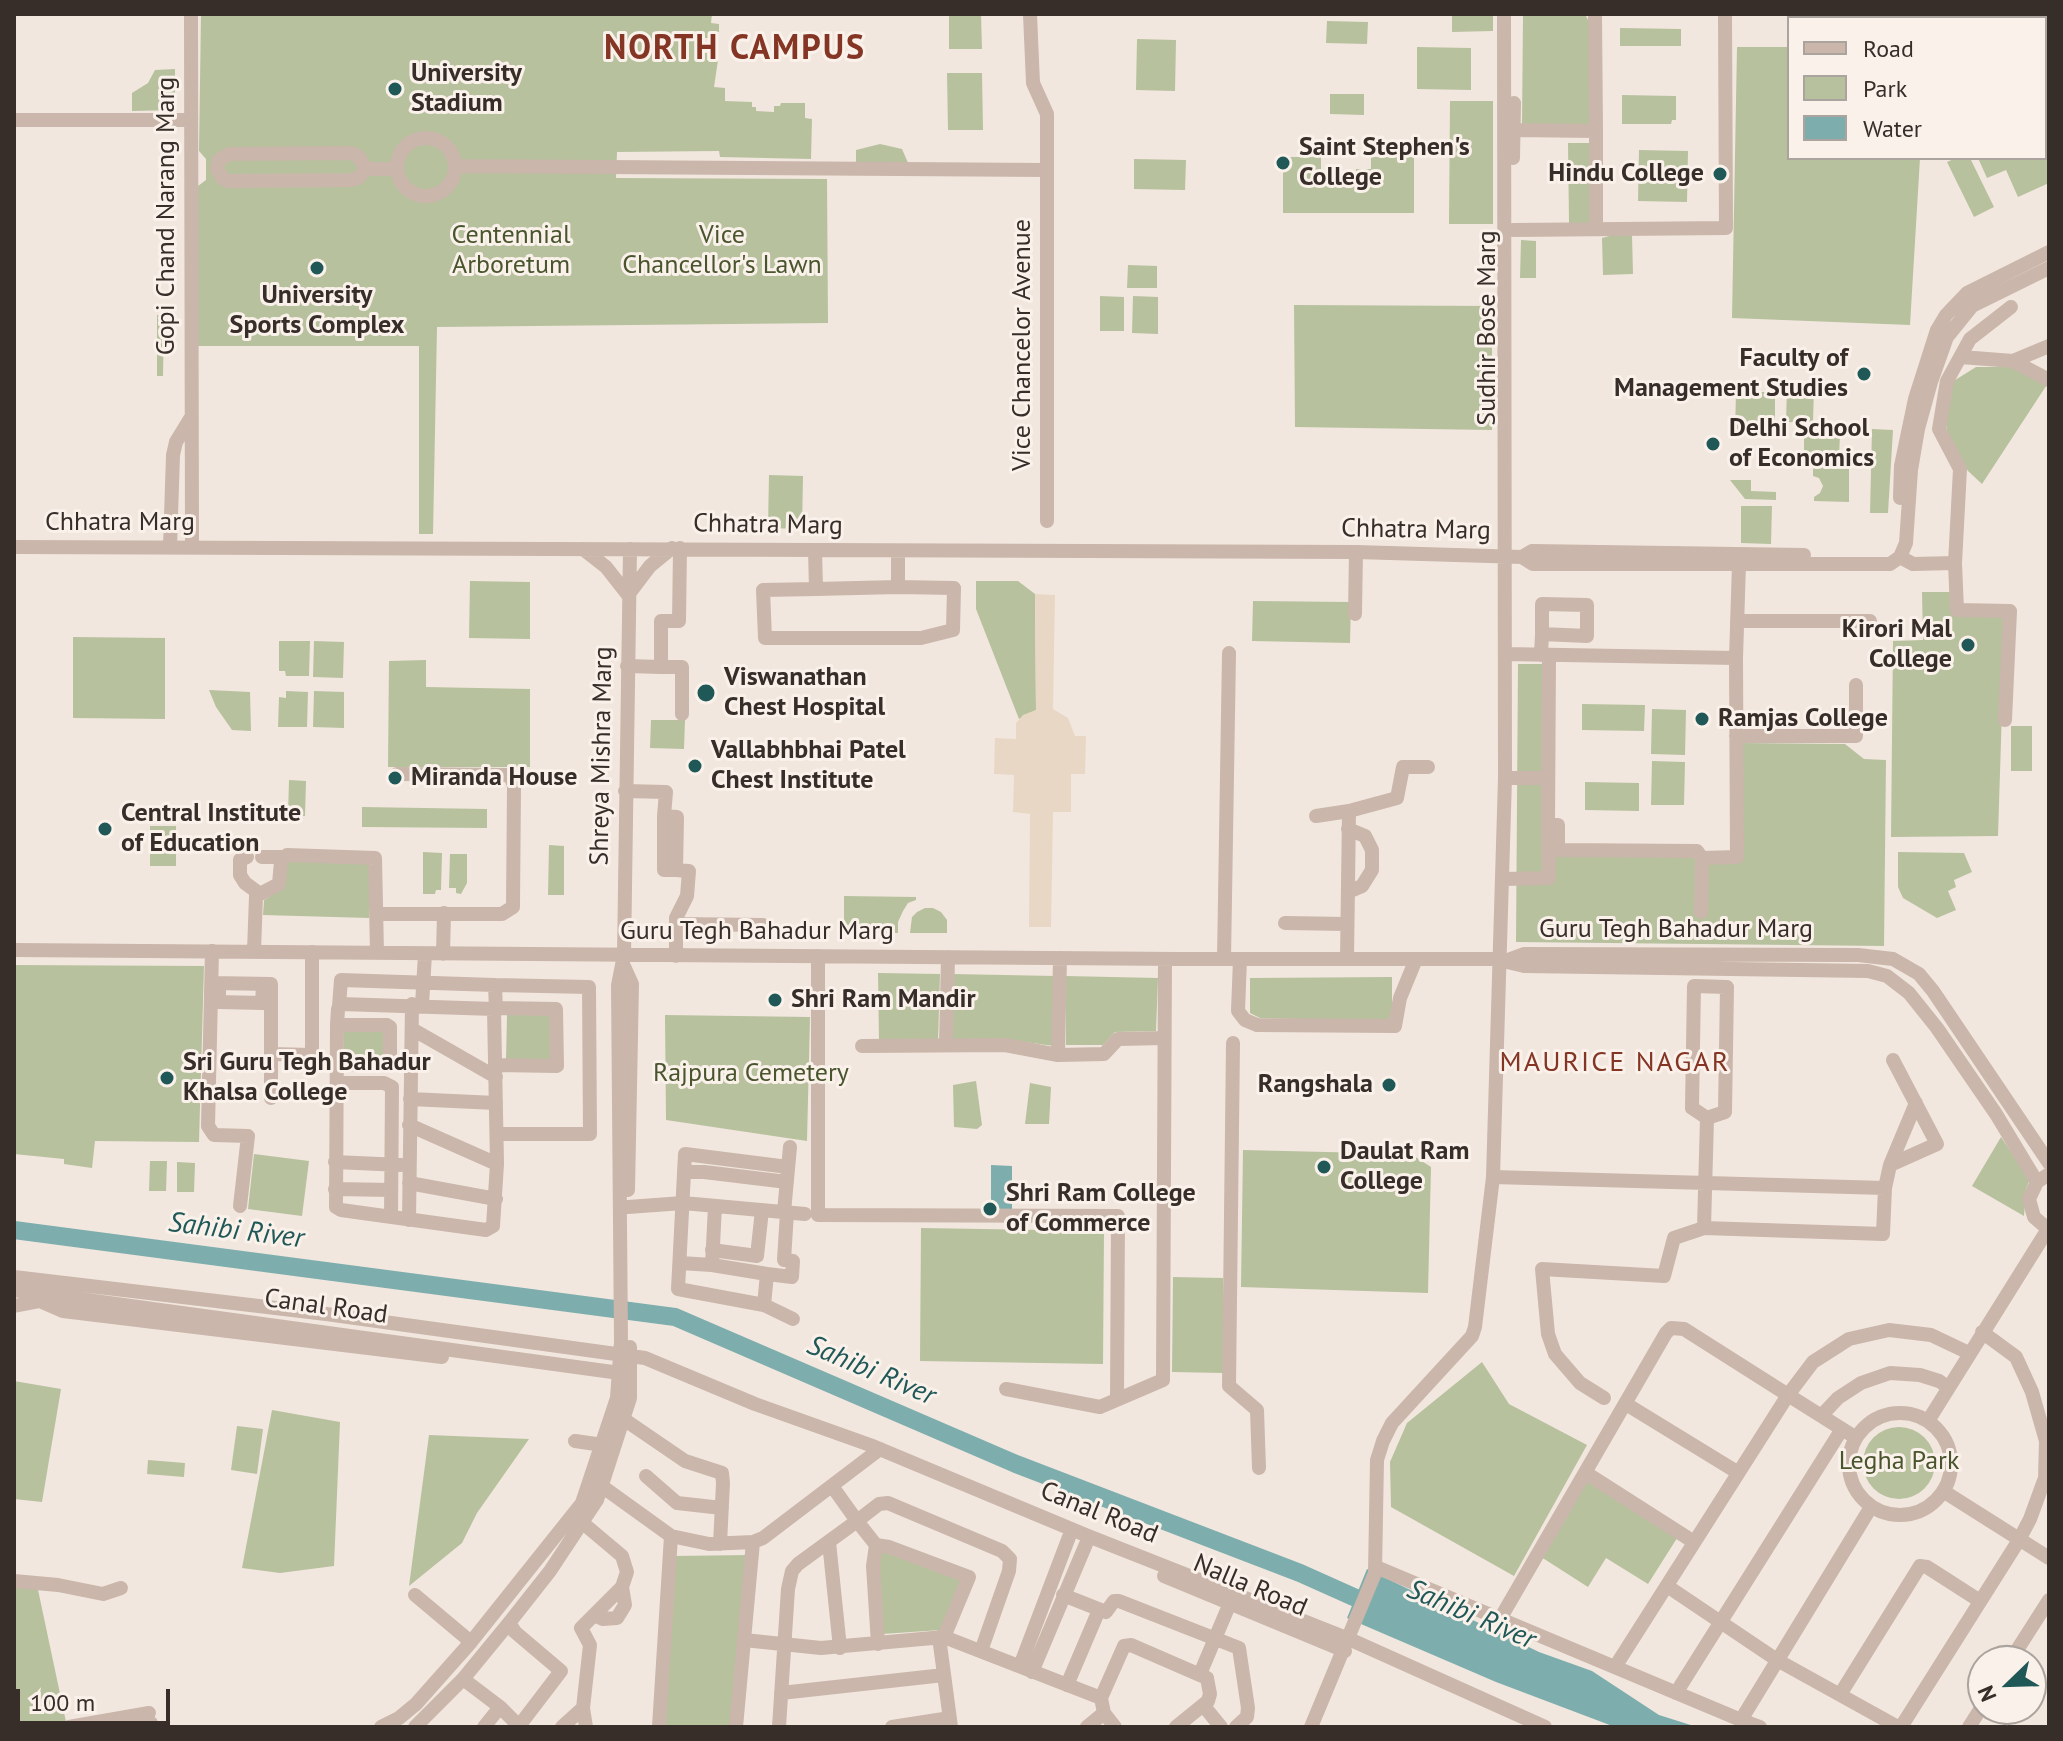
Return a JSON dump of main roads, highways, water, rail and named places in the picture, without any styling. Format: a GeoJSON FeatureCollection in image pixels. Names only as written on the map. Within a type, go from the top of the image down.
{"type":"FeatureCollection","features":[{"type":"Feature","properties":{"kind":"water"},"geometry":{"type":"Polygon","coordinates":[[[991,1165],[1012,1166],[1012,1211],[991,1210],[991,1165]]]}},
{"type":"Feature","properties":{"kind":"water"},"geometry":{"type":"Polygon","coordinates":[[[1367,1569],[1539,1652],[1592,1671],[1659,1715],[1697,1727],[1615,1727],[1496,1682],[1347,1618],[1367,1569]]]}},
{"type":"Feature","properties":{"kind":"waterway","name":"Sahibi River"},"geometry":{"type":"LineString","coordinates":[[14,1230],[675,1317],[1016,1464],[1300,1573],[1376,1607]]}},
{"type":"Feature","properties":{"kind":"place","name":"University Stadium"},"geometry":{"type":"Point","coordinates":[395,89]}},
{"type":"Feature","properties":{"kind":"place","name":"Saint Stephen's College"},"geometry":{"type":"Point","coordinates":[1283,163]}},
{"type":"Feature","properties":{"kind":"place","name":"Hindu College"},"geometry":{"type":"Point","coordinates":[1720,174]}},
{"type":"Feature","properties":{"kind":"place","name":"University Sports Complex"},"geometry":{"type":"Point","coordinates":[317,268]}},
{"type":"Feature","properties":{"kind":"place","name":"Faculty of Management Studies"},"geometry":{"type":"Point","coordinates":[1864,374]}},
{"type":"Feature","properties":{"kind":"place","name":"Delhi School of Economics"},"geometry":{"type":"Point","coordinates":[1713,444]}},
{"type":"Feature","properties":{"kind":"place","name":"Kirori Mal College"},"geometry":{"type":"Point","coordinates":[1968,645]}},
{"type":"Feature","properties":{"kind":"place","name":"Viswanathan Chest Hospital"},"geometry":{"type":"Point","coordinates":[706,693]}},
{"type":"Feature","properties":{"kind":"place","name":"Ramjas College"},"geometry":{"type":"Point","coordinates":[1702,719]}},
{"type":"Feature","properties":{"kind":"place","name":"Vallabhbhai Patel Chest Institute"},"geometry":{"type":"Point","coordinates":[695,766]}},
{"type":"Feature","properties":{"kind":"place","name":"Miranda House"},"geometry":{"type":"Point","coordinates":[395,778]}},
{"type":"Feature","properties":{"kind":"place","name":"Central Institute of Education"},"geometry":{"type":"Point","coordinates":[105,829]}},
{"type":"Feature","properties":{"kind":"place","name":"Shri Ram Mandir"},"geometry":{"type":"Point","coordinates":[775,1000]}},
{"type":"Feature","properties":{"kind":"place","name":"Sri Guru Tegh Bahadur Khalsa College"},"geometry":{"type":"Point","coordinates":[167,1078]}},
{"type":"Feature","properties":{"kind":"place","name":"Rangshala"},"geometry":{"type":"Point","coordinates":[1389,1085]}},
{"type":"Feature","properties":{"kind":"place","name":"Daulat Ram College"},"geometry":{"type":"Point","coordinates":[1324,1167]}},
{"type":"Feature","properties":{"kind":"place","name":"Shri Ram College of Commerce"},"geometry":{"type":"Point","coordinates":[990,1209]}},
{"type":"Feature","properties":{"kind":"district","name":"NORTH CAMPUS"},"geometry":{"type":"Point","coordinates":[735,49]}},
{"type":"Feature","properties":{"kind":"district","name":"MAURICE NAGAR"},"geometry":{"type":"Point","coordinates":[1615,1063]}},
{"type":"Feature","properties":{"kind":"park label","name":"Centennial Arboretum"},"geometry":{"type":"Point","coordinates":[511,251]}},
{"type":"Feature","properties":{"kind":"park label","name":"Vice Chancellor's Lawn"},"geometry":{"type":"Point","coordinates":[722,251]}},
{"type":"Feature","properties":{"kind":"park label","name":"Rajpura Cemetery"},"geometry":{"type":"Point","coordinates":[751,1074]}},
{"type":"Feature","properties":{"kind":"park label","name":"Legha Park"},"geometry":{"type":"Point","coordinates":[1899,1462]}}]}
